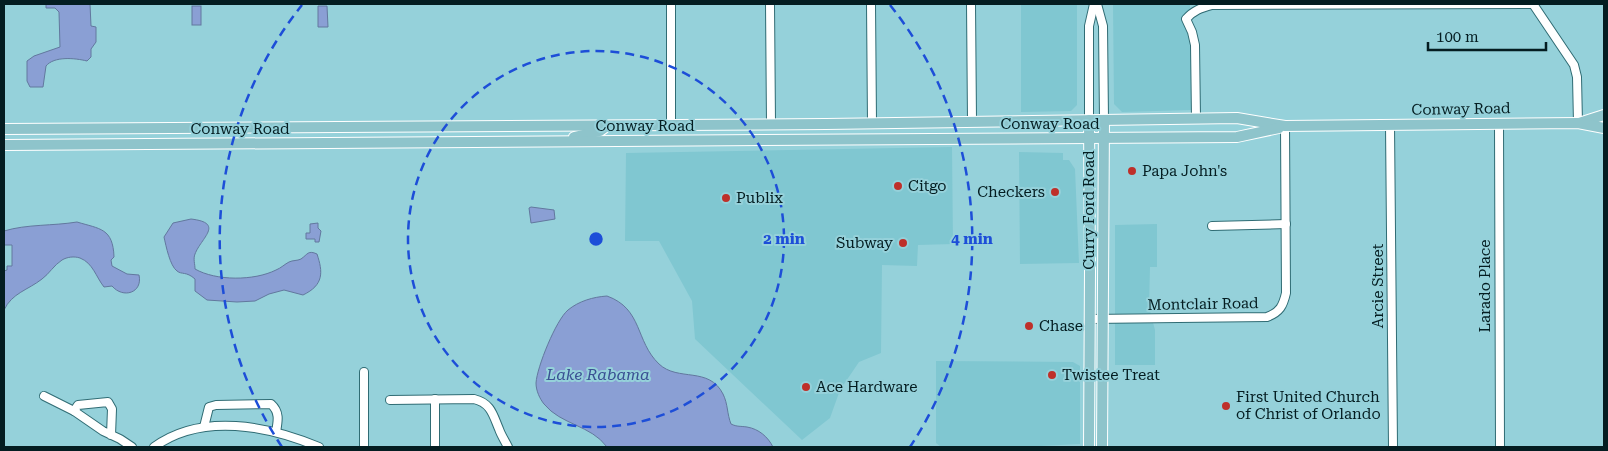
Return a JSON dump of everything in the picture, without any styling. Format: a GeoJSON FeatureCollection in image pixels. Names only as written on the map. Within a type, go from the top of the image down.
{"type":"FeatureCollection","features":[{"type":"Feature","properties":{"kind":"main road","name":"Conway Road"},"geometry":{"type":"LineString","coordinates":[[1578,123],[1604,115]]}},
{"type":"Feature","properties":{"kind":"main road","name":"Conway Road"},"geometry":{"type":"LineString","coordinates":[[4,129],[826,124],[1196,118],[1237,118],[1284,126],[1578,123],[1604,128]]}},
{"type":"Feature","properties":{"kind":"main road","name":"Curry Ford Road"},"geometry":{"type":"LineString","coordinates":[[1089,120],[1089,447]]}},
{"type":"Feature","properties":{"kind":"main road","name":"Curry Ford Road"},"geometry":{"type":"LineString","coordinates":[[1102,447],[1104,120]]}},
{"type":"Feature","properties":{"kind":"main road"},"geometry":{"type":"LineString","coordinates":[[737,140],[757,133],[771,124]]}},
{"type":"Feature","properties":{"kind":"main road"},"geometry":{"type":"LineString","coordinates":[[773,140],[782,132],[826,124]]}},
{"type":"Feature","properties":{"kind":"main road"},"geometry":{"type":"LineString","coordinates":[[558,141],[600,131],[610,125]]}},
{"type":"Feature","properties":{"kind":"main road","name":"Conway Road"},"geometry":{"type":"LineString","coordinates":[[4,145],[1237,137],[1284,126]]}},
{"type":"Feature","properties":{"kind":"main road"},"geometry":{"type":"LineString","coordinates":[[112,145],[145,138],[160,128]]}},
{"type":"Feature","properties":{"kind":"street"},"geometry":{"type":"LineString","coordinates":[[670,4],[671,124]]}},
{"type":"Feature","properties":{"kind":"street"},"geometry":{"type":"LineString","coordinates":[[770,4],[771,124]]}},
{"type":"Feature","properties":{"kind":"street"},"geometry":{"type":"LineString","coordinates":[[870,4],[872,123]]}},
{"type":"Feature","properties":{"kind":"street"},"geometry":{"type":"LineString","coordinates":[[971,4],[972,121]]}},
{"type":"Feature","properties":{"kind":"street","name":"Curry Ford Road"},"geometry":{"type":"LineString","coordinates":[[1096,4],[1103,26],[1104,120]]}},
{"type":"Feature","properties":{"kind":"street","name":"Curry Ford Road"},"geometry":{"type":"LineString","coordinates":[[1089,120],[1089,26],[1096,4]]}},
{"type":"Feature","properties":{"kind":"street"},"geometry":{"type":"LineString","coordinates":[[1196,118],[1195,45],[1186,19],[1193,11],[1199,8],[1212,5],[1533,4],[1574,65],[1577,77],[1578,123]]}},
{"type":"Feature","properties":{"kind":"street","name":"Larado Place"},"geometry":{"type":"LineString","coordinates":[[1499,124],[1500,447]]}},
{"type":"Feature","properties":{"kind":"street","name":"Arcie Street"},"geometry":{"type":"LineString","coordinates":[[1390,125],[1393,447]]}},
{"type":"Feature","properties":{"kind":"street"},"geometry":{"type":"LineString","coordinates":[[439,126],[441,142]]}},
{"type":"Feature","properties":{"kind":"street","name":"Montclair Road"},"geometry":{"type":"LineString","coordinates":[[1090,320],[1267,317],[1277,313],[1283,306],[1286,293],[1284,126]]}},
{"type":"Feature","properties":{"kind":"street"},"geometry":{"type":"LineString","coordinates":[[1212,226],[1286,224]]}},
{"type":"Feature","properties":{"kind":"street"},"geometry":{"type":"LineString","coordinates":[[1090,356],[1103,356]]}},
{"type":"Feature","properties":{"kind":"street"},"geometry":{"type":"LineString","coordinates":[[364,372],[364,447]]}},
{"type":"Feature","properties":{"kind":"street"},"geometry":{"type":"LineString","coordinates":[[44,396],[74,411],[82,418],[132,447]]}},
{"type":"Feature","properties":{"kind":"street"},"geometry":{"type":"LineString","coordinates":[[435,399],[435,447]]}},
{"type":"Feature","properties":{"kind":"street"},"geometry":{"type":"LineString","coordinates":[[390,400],[480,401],[489,407],[494,414],[499,430],[508,447]]}},
{"type":"Feature","properties":{"kind":"street"},"geometry":{"type":"LineString","coordinates":[[74,411],[78,405],[108,402],[112,409],[111,435]]}},
{"type":"Feature","properties":{"kind":"street"},"geometry":{"type":"LineString","coordinates":[[204,427],[209,407],[216,405],[271,404],[276,408],[279,418],[276,432]]}},
{"type":"Feature","properties":{"kind":"street"},"geometry":{"type":"LineString","coordinates":[[154,447],[186,432],[204,427],[240,426],[276,432],[319,447]]}},
{"type":"Feature","properties":{"kind":"shaded area"},"geometry":{"type":"Polygon","coordinates":[[[1021,4],[1077,4],[1077,105],[1071,111],[1021,112],[1021,4]]]}},
{"type":"Feature","properties":{"kind":"shaded area"},"geometry":{"type":"Polygon","coordinates":[[[1113,4],[1190,4],[1191,110],[1122,112],[1114,104],[1113,4]]]}},
{"type":"Feature","properties":{"kind":"shaded area"},"geometry":{"type":"Polygon","coordinates":[[[952,147],[953,244],[918,245],[917,266],[882,265],[881,353],[859,362],[840,390],[830,418],[802,440],[695,339],[692,301],[659,241],[625,241],[626,153],[952,147]]]}},
{"type":"Feature","properties":{"kind":"shaded area"},"geometry":{"type":"Polygon","coordinates":[[[1019,152],[1063,153],[1063,160],[1069,160],[1075,169],[1079,263],[1020,264],[1019,152]]]}},
{"type":"Feature","properties":{"kind":"shaded area"},"geometry":{"type":"Polygon","coordinates":[[[1157,224],[1157,267],[1150,267],[1149,307],[1155,330],[1155,365],[1115,365],[1115,225],[1157,224]]]}},
{"type":"Feature","properties":{"kind":"shaded area"},"geometry":{"type":"Polygon","coordinates":[[[936,361],[1073,362],[1080,366],[1080,444],[1021,447],[941,447],[936,443],[936,361]]]}},
{"type":"Feature","properties":{"kind":"water"},"geometry":{"type":"Polygon","coordinates":[[[46,4],[90,4],[91,26],[96,27],[96,42],[91,49],[91,57],[87,61],[59,59],[54,61],[46,66],[43,87],[30,87],[27,81],[27,61],[34,56],[60,47],[59,12],[55,8],[46,8],[46,4]]]}},
{"type":"Feature","properties":{"kind":"water"},"geometry":{"type":"Polygon","coordinates":[[[192,6],[201,6],[201,25],[192,25],[192,6]]]}},
{"type":"Feature","properties":{"kind":"water"},"geometry":{"type":"Polygon","coordinates":[[[318,6],[327,6],[328,27],[318,27],[318,6]]]}},
{"type":"Feature","properties":{"kind":"water"},"geometry":{"type":"Polygon","coordinates":[[[529,208],[554,210],[555,219],[531,223],[529,208]]]}},
{"type":"Feature","properties":{"kind":"water"},"geometry":{"type":"Polygon","coordinates":[[[191,219],[207,224],[209,228],[195,254],[195,269],[213,276],[246,278],[267,274],[312,252],[317,254],[321,272],[320,278],[315,287],[303,295],[284,290],[269,294],[255,301],[207,300],[195,291],[195,279],[179,272],[172,265],[164,237],[173,223],[191,219]]]}},
{"type":"Feature","properties":{"kind":"water"},"geometry":{"type":"Polygon","coordinates":[[[77,222],[104,231],[108,235],[113,247],[114,257],[111,260],[112,266],[127,274],[139,275],[138,286],[135,290],[126,293],[116,290],[112,286],[104,287],[88,263],[80,258],[71,257],[56,264],[42,279],[11,300],[4,310],[4,271],[7,270],[7,266],[12,266],[12,245],[4,245],[4,231],[22,227],[77,222]]]}},
{"type":"Feature","properties":{"kind":"water"},"geometry":{"type":"Polygon","coordinates":[[[318,223],[318,228],[321,231],[319,242],[315,242],[315,239],[306,239],[306,233],[310,233],[310,224],[318,223]]]}},
{"type":"Feature","properties":{"kind":"water","name":"Lake Rabama"},"geometry":{"type":"Polygon","coordinates":[[[607,296],[619,302],[627,309],[638,326],[651,355],[659,364],[675,372],[702,377],[717,385],[726,402],[731,424],[751,428],[759,432],[769,440],[773,447],[607,447],[593,434],[551,411],[540,397],[536,383],[540,366],[553,333],[563,315],[572,307],[586,300],[607,296]]]}},
{"type":"Feature","properties":{"kind":"place","name":"Papa John's"},"geometry":{"type":"Point","coordinates":[1132,171]}},
{"type":"Feature","properties":{"kind":"place","name":"Citgo"},"geometry":{"type":"Point","coordinates":[898,186]}},
{"type":"Feature","properties":{"kind":"place","name":"Checkers"},"geometry":{"type":"Point","coordinates":[1055,192]}},
{"type":"Feature","properties":{"kind":"place","name":"Publix"},"geometry":{"type":"Point","coordinates":[726,198]}},
{"type":"Feature","properties":{"kind":"place","name":"Subway"},"geometry":{"type":"Point","coordinates":[903,243]}},
{"type":"Feature","properties":{"kind":"place","name":"Chase"},"geometry":{"type":"Point","coordinates":[1029,326]}},
{"type":"Feature","properties":{"kind":"place","name":"Twistee Treat"},"geometry":{"type":"Point","coordinates":[1052,375]}},
{"type":"Feature","properties":{"kind":"place","name":"Ace Hardware"},"geometry":{"type":"Point","coordinates":[806,387]}},
{"type":"Feature","properties":{"kind":"place","name":"First United Church of Christ of Orlando"},"geometry":{"type":"Point","coordinates":[1226,406]}}]}
